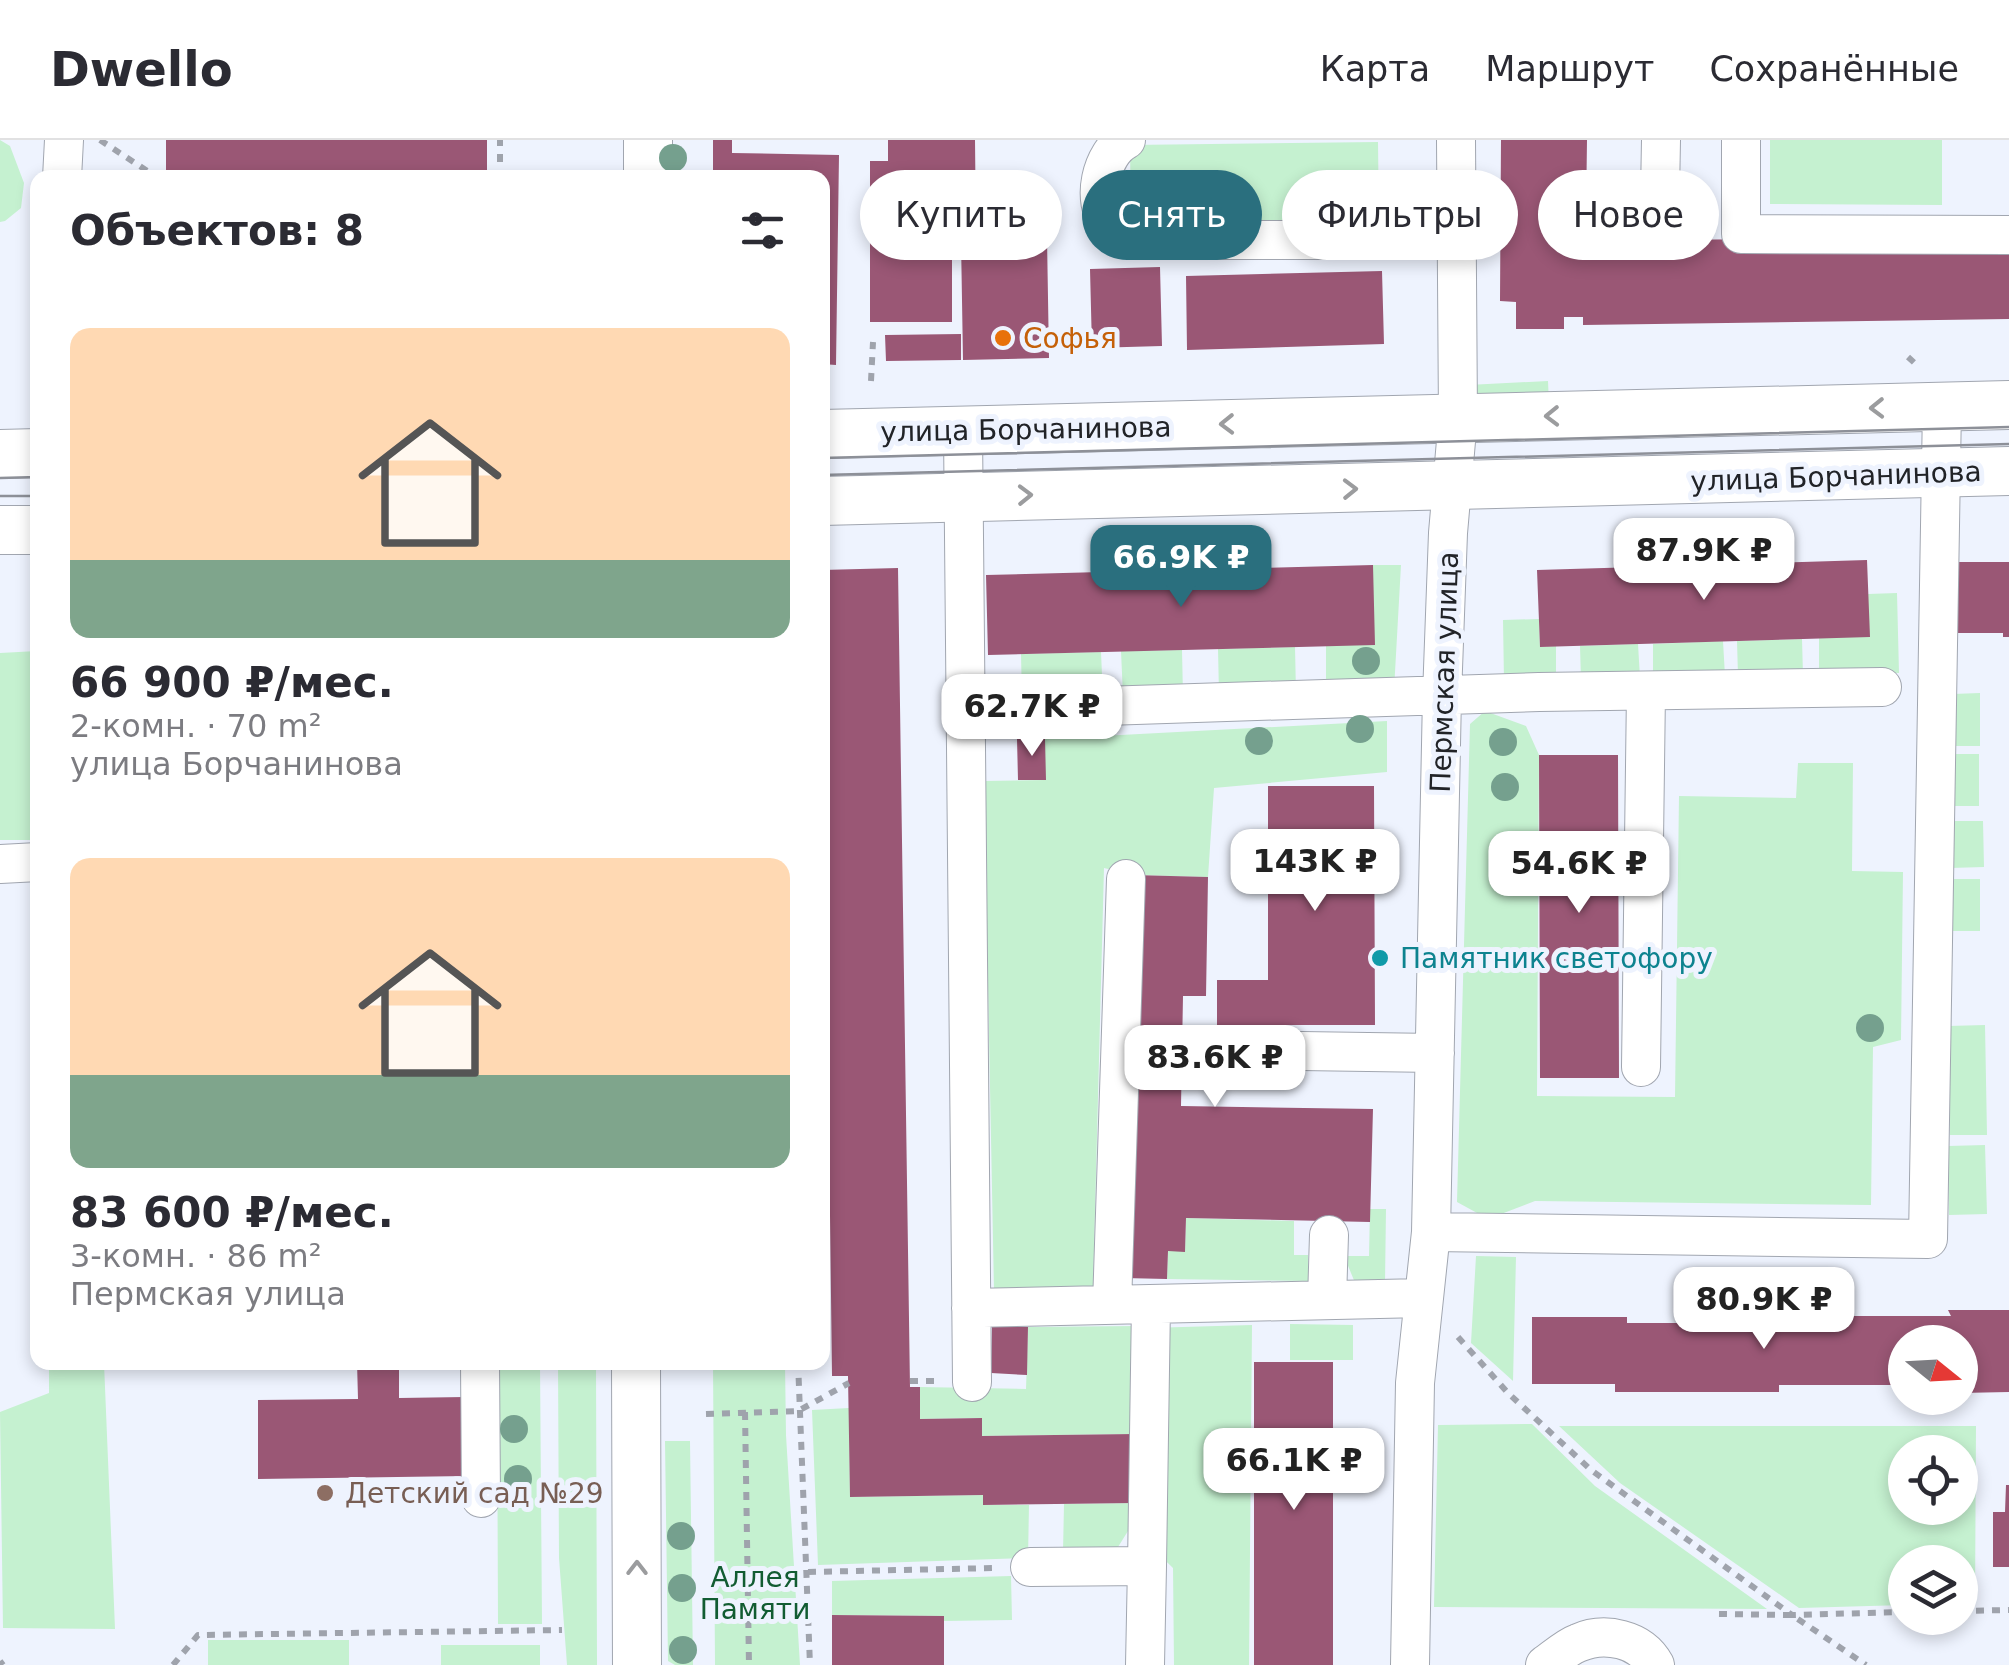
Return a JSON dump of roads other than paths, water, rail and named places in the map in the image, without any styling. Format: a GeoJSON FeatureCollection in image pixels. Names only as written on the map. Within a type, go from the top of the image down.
{"type":"FeatureCollection","features":[{"type":"Feature","properties":{"kind":"main road"},"geometry":{"type":"LineString","coordinates":[[648,140],[648,170]]}},
{"type":"Feature","properties":{"kind":"main road","name":"улица Борчанинова"},"geometry":{"type":"LineString","coordinates":[[830,434],[2009,405]]}},
{"type":"Feature","properties":{"kind":"main road"},"geometry":{"type":"LineString","coordinates":[[0,454],[30,453]]}},
{"type":"Feature","properties":{"kind":"main road","name":"улица Борчанинова"},"geometry":{"type":"LineString","coordinates":[[830,501],[2009,471]]}},
{"type":"Feature","properties":{"kind":"main road"},"geometry":{"type":"LineString","coordinates":[[0,530],[30,530]]}},
{"type":"Feature","properties":{"kind":"main road"},"geometry":{"type":"LineString","coordinates":[[636,1370],[637,1665]]}},
{"type":"Feature","properties":{"kind":"street"},"geometry":{"type":"LineString","coordinates":[[62,170],[64,140]]}},
{"type":"Feature","properties":{"kind":"street"},"geometry":{"type":"LineString","coordinates":[[1126,140],[1108,154],[1104,167],[1102,199],[1110,223],[1134,236],[1282,240]]}},
{"type":"Feature","properties":{"kind":"street","name":"Пермская улица"},"geometry":{"type":"LineString","coordinates":[[1456,140],[1457,170]]}},
{"type":"Feature","properties":{"kind":"street"},"geometry":{"type":"LineString","coordinates":[[1660,170],[1661,140]]}},
{"type":"Feature","properties":{"kind":"street"},"geometry":{"type":"LineString","coordinates":[[1742,140],[1741,234],[2009,235]]}},
{"type":"Feature","properties":{"kind":"street","name":"Пермская улица"},"geometry":{"type":"LineString","coordinates":[[1410,1665],[1415,1384],[1431,1232],[1442,696],[1458,418],[1459,260]]}},
{"type":"Feature","properties":{"kind":"street"},"geometry":{"type":"LineString","coordinates":[[1431,1232],[1928,1239],[1942,407]]}},
{"type":"Feature","properties":{"kind":"street"},"geometry":{"type":"LineString","coordinates":[[962,431],[972,1382]]}},
{"type":"Feature","properties":{"kind":"street"},"geometry":{"type":"LineString","coordinates":[[1012,708],[1882,686]]}},
{"type":"Feature","properties":{"kind":"street"},"geometry":{"type":"LineString","coordinates":[[1641,1067],[1646,691]]}},
{"type":"Feature","properties":{"kind":"street"},"geometry":{"type":"LineString","coordinates":[[0,864],[30,862]]}},
{"type":"Feature","properties":{"kind":"street"},"geometry":{"type":"LineString","coordinates":[[1112,1305],[1126,879]]}},
{"type":"Feature","properties":{"kind":"street"},"geometry":{"type":"LineString","coordinates":[[1301,1051],[1435,1053]]}},
{"type":"Feature","properties":{"kind":"street"},"geometry":{"type":"LineString","coordinates":[[1327,1300],[1330,1235]]}},
{"type":"Feature","properties":{"kind":"street"},"geometry":{"type":"LineString","coordinates":[[971,1308],[1423,1298]]}},
{"type":"Feature","properties":{"kind":"street"},"geometry":{"type":"LineString","coordinates":[[1145,1665],[1151,1304]]}},
{"type":"Feature","properties":{"kind":"street"},"geometry":{"type":"LineString","coordinates":[[480,1370],[481,1498]]}},
{"type":"Feature","properties":{"kind":"street"},"geometry":{"type":"LineString","coordinates":[[1030,1567],[1147,1566]]}},
{"type":"Feature","properties":{"kind":"street"},"geometry":{"type":"LineString","coordinates":[[1545,1665],[1578,1642],[1604,1638],[1644,1649],[1655,1665]]}},
{"type":"Feature","properties":{"kind":"tram line"},"geometry":{"type":"LineString","coordinates":[[830,458],[2009,427]]}},
{"type":"Feature","properties":{"kind":"tram line"},"geometry":{"type":"LineString","coordinates":[[830,475],[2009,444]]}},
{"type":"Feature","properties":{"kind":"tram line"},"geometry":{"type":"LineString","coordinates":[[0,478],[30,477]]}},
{"type":"Feature","properties":{"kind":"tram line"},"geometry":{"type":"LineString","coordinates":[[0,496],[30,496]]}},
{"type":"Feature","properties":{"kind":"place","name":"Софья"},"geometry":{"type":"Point","coordinates":[1003,338]}},
{"type":"Feature","properties":{"kind":"place","name":"Памятник светофору"},"geometry":{"type":"Point","coordinates":[1380,958]}},
{"type":"Feature","properties":{"kind":"place","name":"Детский сад №29"},"geometry":{"type":"Point","coordinates":[325,1493]}},
{"type":"Feature","properties":{"kind":"park label","name":"Аллея Памяти"},"geometry":{"type":"Point","coordinates":[755,1593]}}]}
